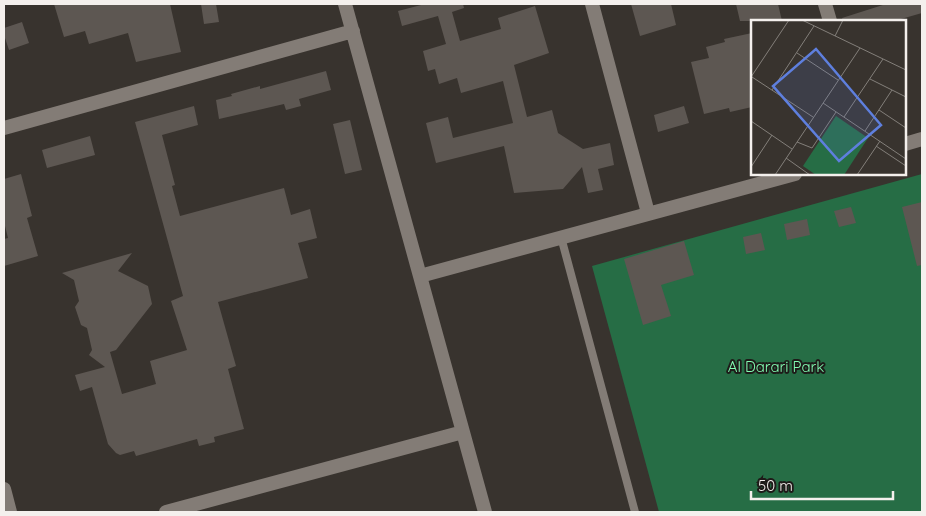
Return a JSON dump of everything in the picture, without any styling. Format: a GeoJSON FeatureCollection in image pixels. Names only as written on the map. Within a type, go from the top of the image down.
{"type":"FeatureCollection","features":[{"type":"Feature","properties":{"kind":"street"},"geometry":{"type":"LineString","coordinates":[[345,4],[485,512]]}},
{"type":"Feature","properties":{"kind":"street"},"geometry":{"type":"LineString","coordinates":[[592,4],[648,214]]}},
{"type":"Feature","properties":{"kind":"street"},"geometry":{"type":"LineString","coordinates":[[825,4],[830,20]]}},
{"type":"Feature","properties":{"kind":"street"},"geometry":{"type":"LineString","coordinates":[[4,128],[353,31]]}},
{"type":"Feature","properties":{"kind":"street"},"geometry":{"type":"LineString","coordinates":[[906,144],[922,139]]}},
{"type":"Feature","properties":{"kind":"street"},"geometry":{"type":"LineString","coordinates":[[420,276],[791,175]]}},
{"type":"Feature","properties":{"kind":"street"},"geometry":{"type":"LineString","coordinates":[[166,512],[463,432]]}},
{"type":"Feature","properties":{"kind":"street"},"geometry":{"type":"LineString","coordinates":[[4,489],[10,512]]}},
{"type":"Feature","properties":{"kind":"lane"},"geometry":{"type":"LineString","coordinates":[[560,237],[635,512]]}},
{"type":"Feature","properties":{"kind":"green space","name":"Al Darari Park"},"geometry":{"type":"Polygon","coordinates":[[[922,174],[922,512],[659,512],[592,266],[922,174]]]}},
{"type":"Feature","properties":{"kind":"building"},"geometry":{"type":"Polygon","coordinates":[[[54,4],[170,4],[181,52],[136,62],[128,33],[89,44],[85,31],[64,37],[54,4]]]}},
{"type":"Feature","properties":{"kind":"building"},"geometry":{"type":"Polygon","coordinates":[[[201,4],[216,4],[219,22],[204,24],[201,4]]]}},
{"type":"Feature","properties":{"kind":"building"},"geometry":{"type":"Polygon","coordinates":[[[425,4],[463,4],[464,8],[452,12],[460,41],[501,29],[498,18],[535,6],[549,53],[514,65],[527,117],[552,110],[558,133],[583,149],[610,143],[614,165],[598,169],[603,190],[588,193],[582,167],[563,189],[514,193],[504,146],[436,163],[426,123],[448,117],[453,138],[513,123],[503,81],[461,93],[457,78],[439,84],[435,69],[428,71],[423,51],[446,44],[438,16],[402,26],[398,11],[425,4]]]}},
{"type":"Feature","properties":{"kind":"building"},"geometry":{"type":"Polygon","coordinates":[[[631,4],[671,4],[676,25],[640,36],[631,4]]]}},
{"type":"Feature","properties":{"kind":"building"},"geometry":{"type":"Polygon","coordinates":[[[736,4],[778,4],[782,20],[751,20],[740,21],[736,4]]]}},
{"type":"Feature","properties":{"kind":"building"},"geometry":{"type":"Polygon","coordinates":[[[886,4],[922,4],[922,13],[898,20],[843,20],[842,18],[886,4]]]}},
{"type":"Feature","properties":{"kind":"building"},"geometry":{"type":"Polygon","coordinates":[[[22,22],[29,43],[9,50],[4,35],[4,28],[22,22]]]}},
{"type":"Feature","properties":{"kind":"building"},"geometry":{"type":"Polygon","coordinates":[[[751,33],[751,107],[730,112],[729,108],[704,114],[691,62],[709,58],[706,47],[725,42],[724,39],[751,33]]]}},
{"type":"Feature","properties":{"kind":"building"},"geometry":{"type":"Polygon","coordinates":[[[326,71],[331,90],[299,99],[301,106],[286,110],[284,104],[219,119],[216,100],[260,86],[260,89],[326,71]]]}},
{"type":"Feature","properties":{"kind":"building"},"geometry":{"type":"Polygon","coordinates":[[[194,106],[198,125],[162,135],[175,185],[172,186],[180,216],[284,188],[291,215],[310,209],[317,238],[298,243],[308,278],[218,302],[236,366],[228,369],[244,429],[214,437],[215,442],[199,446],[197,439],[136,456],[134,451],[120,455],[108,444],[92,387],[80,391],[75,375],[105,367],[89,355],[92,350],[87,328],[81,325],[75,307],[79,301],[74,280],[62,273],[132,253],[118,271],[148,286],[152,304],[116,350],[110,352],[122,394],[156,384],[150,361],[187,350],[171,301],[183,296],[135,122],[194,106]]]}},
{"type":"Feature","properties":{"kind":"building"},"geometry":{"type":"Polygon","coordinates":[[[684,106],[689,123],[658,132],[654,115],[684,106]]]}},
{"type":"Feature","properties":{"kind":"building"},"geometry":{"type":"Polygon","coordinates":[[[350,120],[362,170],[345,174],[333,124],[350,120]]]}},
{"type":"Feature","properties":{"kind":"building"},"geometry":{"type":"Polygon","coordinates":[[[90,136],[95,155],[47,168],[42,150],[90,136]]]}},
{"type":"Feature","properties":{"kind":"building"},"geometry":{"type":"Polygon","coordinates":[[[21,174],[32,216],[27,218],[38,256],[4,266],[4,239],[8,238],[4,222],[4,179],[21,174]]]}},
{"type":"Feature","properties":{"kind":"building"},"geometry":{"type":"Polygon","coordinates":[[[922,202],[922,265],[917,266],[902,207],[922,202]]]}},
{"type":"Feature","properties":{"kind":"building"},"geometry":{"type":"Polygon","coordinates":[[[851,207],[856,223],[839,227],[834,211],[851,207]]]}},
{"type":"Feature","properties":{"kind":"building"},"geometry":{"type":"Polygon","coordinates":[[[807,219],[810,235],[787,240],[784,224],[807,219]]]}},
{"type":"Feature","properties":{"kind":"building"},"geometry":{"type":"Polygon","coordinates":[[[761,233],[765,250],[746,254],[743,237],[761,233]]]}},
{"type":"Feature","properties":{"kind":"building"},"geometry":{"type":"Polygon","coordinates":[[[684,241],[694,275],[661,285],[671,316],[643,325],[624,259],[684,241]]]}}]}
